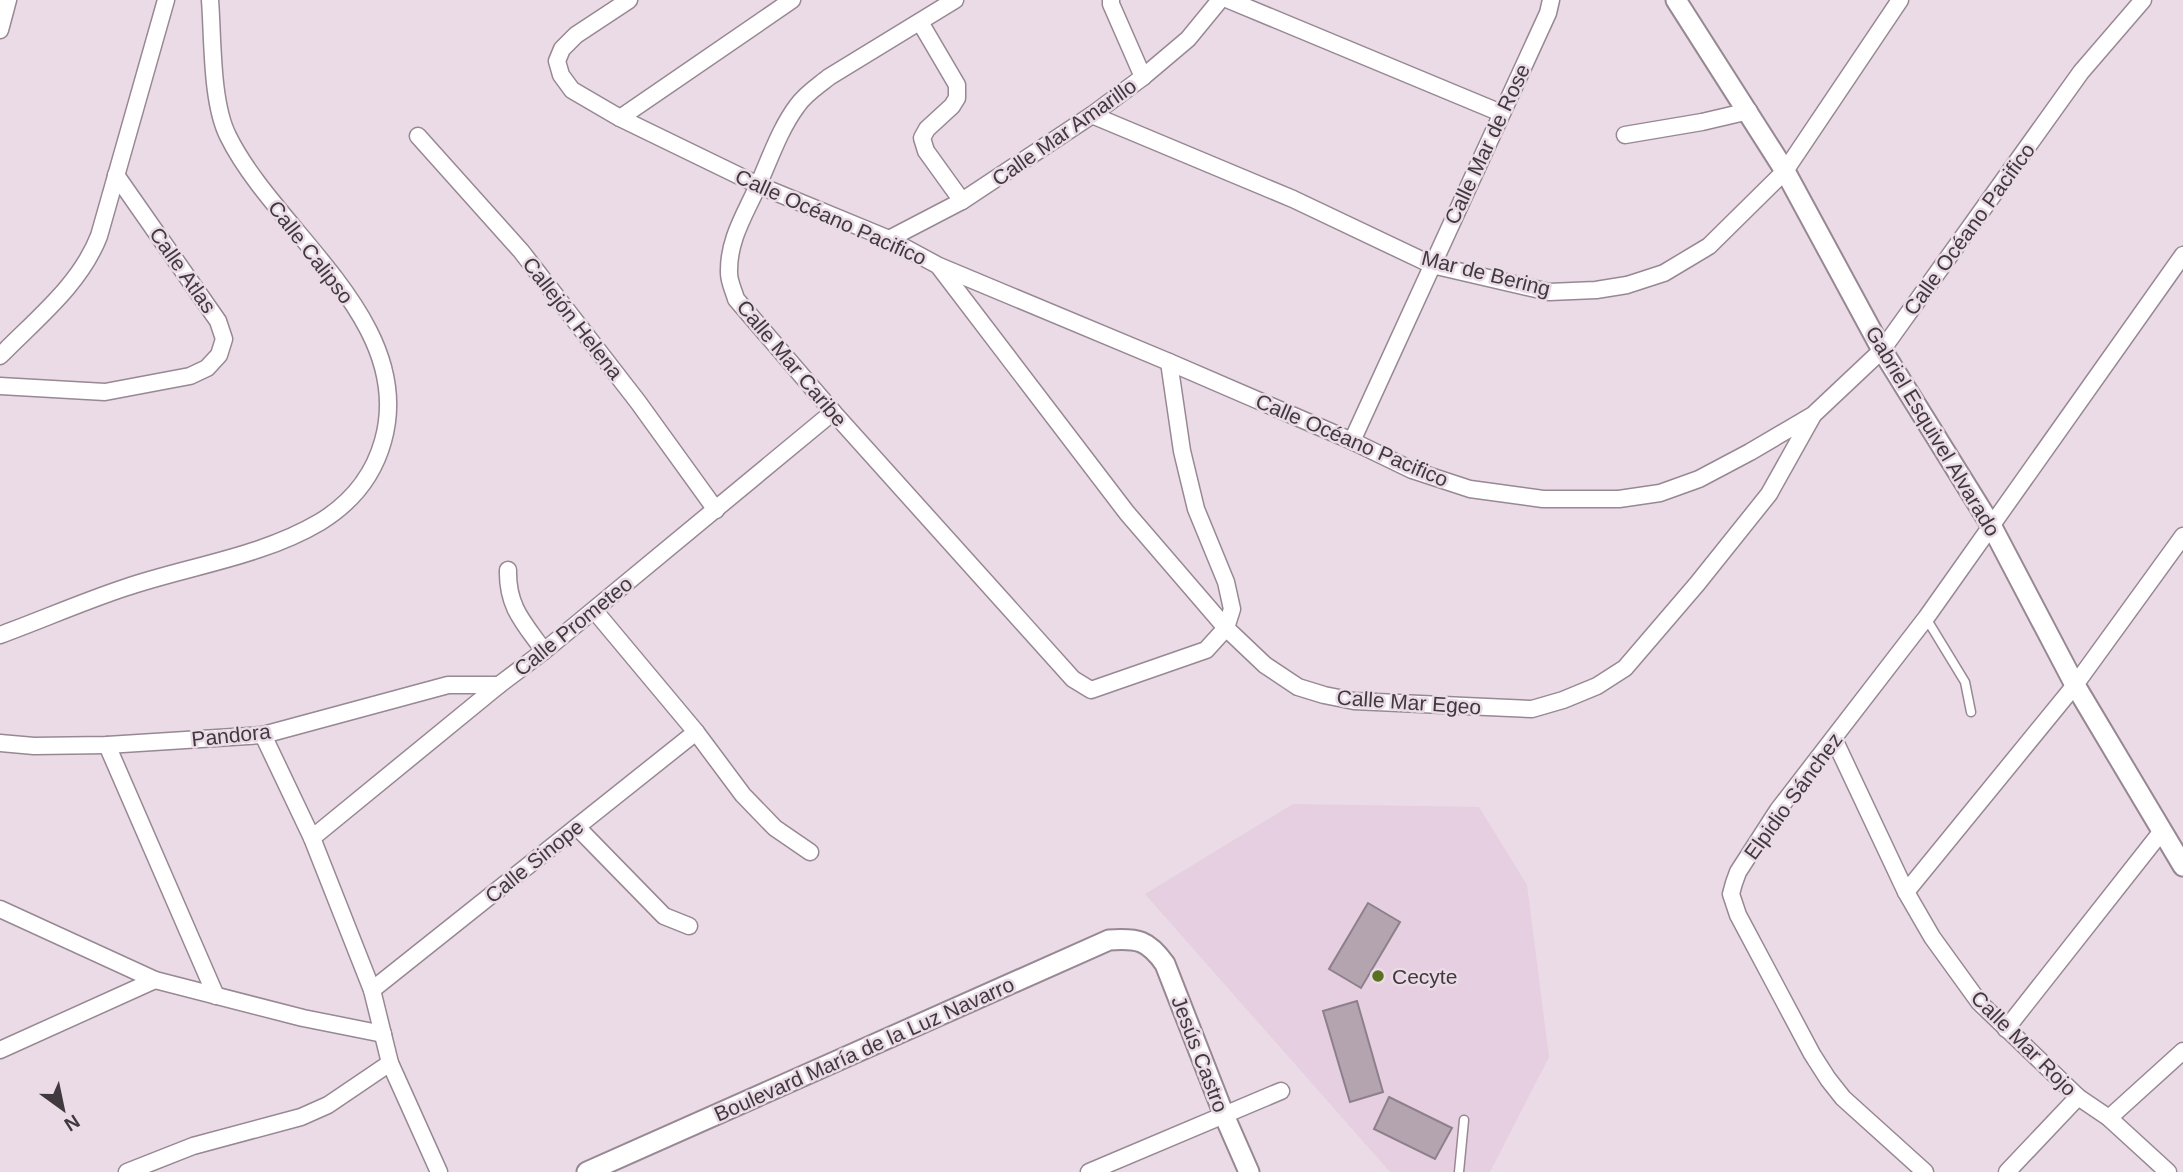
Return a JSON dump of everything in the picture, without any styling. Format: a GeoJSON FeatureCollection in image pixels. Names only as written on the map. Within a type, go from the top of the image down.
{"type":"FeatureCollection","features":[{"type":"Feature","properties":{"kind":"street"},"geometry":{"type":"LineString","coordinates":[[0,30],[8,0]]}},
{"type":"Feature","properties":{"kind":"street"},"geometry":{"type":"LineString","coordinates":[[0,356],[76,278],[90,258],[166,0]]}},
{"type":"Feature","properties":{"kind":"street","name":"Calle Calipso"},"geometry":{"type":"LineString","coordinates":[[0,635],[123,588],[271,545],[319,522],[355,496],[377,462],[388,425],[389,387],[379,353],[332,273],[248,172],[227,134],[215,74],[210,0]]}},
{"type":"Feature","properties":{"kind":"street","name":"Calle Océano Pacifico"},"geometry":{"type":"LineString","coordinates":[[629,0],[576,35],[562,49],[557,61],[561,75],[572,90],[620,118],[758,186],[889,239],[939,266],[1169,362],[1352,441],[1412,470],[1470,489],[1543,499],[1619,499],[1660,493],[1699,479],[1813,415],[1882,350],[2081,72],[2143,0]]}},
{"type":"Feature","properties":{"kind":"street"},"geometry":{"type":"LineString","coordinates":[[620,118],[792,0]]}},
{"type":"Feature","properties":{"kind":"street","name":"Calle Mar Caribe"},"geometry":{"type":"LineString","coordinates":[[955,0],[812,90],[798,104],[777,140],[758,186],[737,226],[729,276],[736,299],[1073,679],[1091,690],[1206,650],[1226,628]]}},
{"type":"Feature","properties":{"kind":"street"},"geometry":{"type":"LineString","coordinates":[[1111,0],[1143,77]]}},
{"type":"Feature","properties":{"kind":"street","name":"Calle Mar Amarillo"},"geometry":{"type":"LineString","coordinates":[[889,239],[962,201],[1092,115],[1188,40],[1220,0]]}},
{"type":"Feature","properties":{"kind":"street"},"geometry":{"type":"LineString","coordinates":[[1229,0],[1501,113]]}},
{"type":"Feature","properties":{"kind":"street","name":"Calle Mar de Rose"},"geometry":{"type":"LineString","coordinates":[[1352,441],[1548,13],[1551,0]]}},
{"type":"Feature","properties":{"kind":"street","name":"Mar de Bering"},"geometry":{"type":"LineString","coordinates":[[1092,115],[1293,198],[1432,265],[1549,292],[1596,290],[1627,285],[1664,273],[1709,246],[1785,171],[1900,0]]}},
{"type":"Feature","properties":{"kind":"street","name":"Gabriel Esquivel Alvarado"},"geometry":{"type":"LineString","coordinates":[[1685,4],[1785,171],[1882,350],[1992,527],[2075,685],[2183,866]]}},
{"type":"Feature","properties":{"kind":"street"},"geometry":{"type":"LineString","coordinates":[[920,22],[957,85],[957,98],[953,106],[927,129],[922,138],[926,151],[962,201]]}},
{"type":"Feature","properties":{"kind":"street"},"geometry":{"type":"LineString","coordinates":[[1625,135],[1749,111]]}},
{"type":"Feature","properties":{"kind":"street","name":"Callejón Helena"},"geometry":{"type":"LineString","coordinates":[[418,136],[521,251],[631,392],[716,510]]}},
{"type":"Feature","properties":{"kind":"street","name":"Calle Atlas"},"geometry":{"type":"LineString","coordinates":[[0,386],[105,392],[190,376],[207,368],[219,355],[223,339],[218,320],[116,175]]}},
{"type":"Feature","properties":{"kind":"street","name":"Elpidio Sánchez"},"geometry":{"type":"LineString","coordinates":[[1925,1172],[1843,1098],[1828,1079],[1733,905],[1731,894],[1738,872],[1778,810],[1926,618],[2183,256]]}},
{"type":"Feature","properties":{"kind":"street","name":"Calle Mar Egeo"},"geometry":{"type":"LineString","coordinates":[[939,266],[1127,513],[1226,628],[1265,665],[1298,687],[1354,701],[1532,709],[1597,686],[1625,668],[1652,639],[1769,494],[1813,415]]}},
{"type":"Feature","properties":{"kind":"street"},"geometry":{"type":"LineString","coordinates":[[1169,362],[1182,452],[1196,509],[1226,582],[1232,608],[1226,628]]}},
{"type":"Feature","properties":{"kind":"street","name":"Calle Prometeo"},"geometry":{"type":"LineString","coordinates":[[313,838],[834,412]]}},
{"type":"Feature","properties":{"kind":"street"},"geometry":{"type":"LineString","coordinates":[[1906,892],[2075,685],[2183,536]]}},
{"type":"Feature","properties":{"kind":"street"},"geometry":{"type":"LineString","coordinates":[[508,570],[507,591],[514,609],[544,651]]}},
{"type":"Feature","properties":{"kind":"street"},"geometry":{"type":"LineString","coordinates":[[594,610],[696,732],[743,795],[775,828],[810,852]]}},
{"type":"Feature","properties":{"kind":"street","name":"Pandora"},"geometry":{"type":"LineString","coordinates":[[0,743],[34,746],[107,745],[263,735],[448,685],[499,685]]}},
{"type":"Feature","properties":{"kind":"street","name":"Calle Sinope"},"geometry":{"type":"LineString","coordinates":[[372,990],[696,732]]}},
{"type":"Feature","properties":{"kind":"street"},"geometry":{"type":"LineString","coordinates":[[263,735],[313,838],[372,990],[390,1063],[439,1172]]}},
{"type":"Feature","properties":{"kind":"street","name":"Calle Mar Rojo"},"geometry":{"type":"LineString","coordinates":[[1834,739],[1906,892],[1932,937],[1962,980],[1979,1002],[2078,1097],[2109,1118],[2168,1172]]}},
{"type":"Feature","properties":{"kind":"street"},"geometry":{"type":"LineString","coordinates":[[107,745],[216,996]]}},
{"type":"Feature","properties":{"kind":"street"},"geometry":{"type":"LineString","coordinates":[[576,827],[664,916],[689,926]]}},
{"type":"Feature","properties":{"kind":"street"},"geometry":{"type":"LineString","coordinates":[[2006,1029],[2162,831]]}},
{"type":"Feature","properties":{"kind":"street"},"geometry":{"type":"LineString","coordinates":[[0,909],[155,980],[303,1018],[383,1034]]}},
{"type":"Feature","properties":{"kind":"street","name":"Boulevard María de la Luz Navarro"},"geometry":{"type":"LineString","coordinates":[[587,1172],[1109,940],[1143,942]]}},
{"type":"Feature","properties":{"kind":"street","name":"Jesús Castro"},"geometry":{"type":"LineString","coordinates":[[1143,942],[1155,950],[1165,964],[1249,1172]]}},
{"type":"Feature","properties":{"kind":"street"},"geometry":{"type":"LineString","coordinates":[[0,1050],[155,980]]}},
{"type":"Feature","properties":{"kind":"street"},"geometry":{"type":"LineString","coordinates":[[2109,1118],[2183,1051]]}},
{"type":"Feature","properties":{"kind":"street"},"geometry":{"type":"LineString","coordinates":[[127,1172],[193,1146],[301,1117],[328,1105],[390,1063]]}},
{"type":"Feature","properties":{"kind":"street"},"geometry":{"type":"LineString","coordinates":[[1089,1172],[1281,1091]]}},
{"type":"Feature","properties":{"kind":"street"},"geometry":{"type":"LineString","coordinates":[[2007,1172],[2078,1097]]}},
{"type":"Feature","properties":{"kind":"lane"},"geometry":{"type":"LineString","coordinates":[[1926,618],[1965,682],[1971,712]]}},
{"type":"Feature","properties":{"kind":"lane"},"geometry":{"type":"LineString","coordinates":[[1459,1172],[1464,1120]]}},
{"type":"Feature","properties":{"kind":"shaded area","name":"Cecyte"},"geometry":{"type":"Polygon","coordinates":[[[1293,804],[1479,807],[1527,885],[1549,1057],[1490,1172],[1390,1172],[1145,894],[1293,804]]]}},
{"type":"Feature","properties":{"kind":"building"},"geometry":{"type":"Polygon","coordinates":[[[1368,903],[1400,922],[1361,988],[1329,969],[1368,903]]]}},
{"type":"Feature","properties":{"kind":"building"},"geometry":{"type":"Polygon","coordinates":[[[1357,1001],[1383,1092],[1350,1102],[1323,1011],[1357,1001]]]}},
{"type":"Feature","properties":{"kind":"building"},"geometry":{"type":"Polygon","coordinates":[[[1389,1097],[1452,1128],[1435,1159],[1374,1129],[1389,1097]]]}},
{"type":"Feature","properties":{"kind":"place","name":"Cecyte"},"geometry":{"type":"Point","coordinates":[1378,976]}}]}
